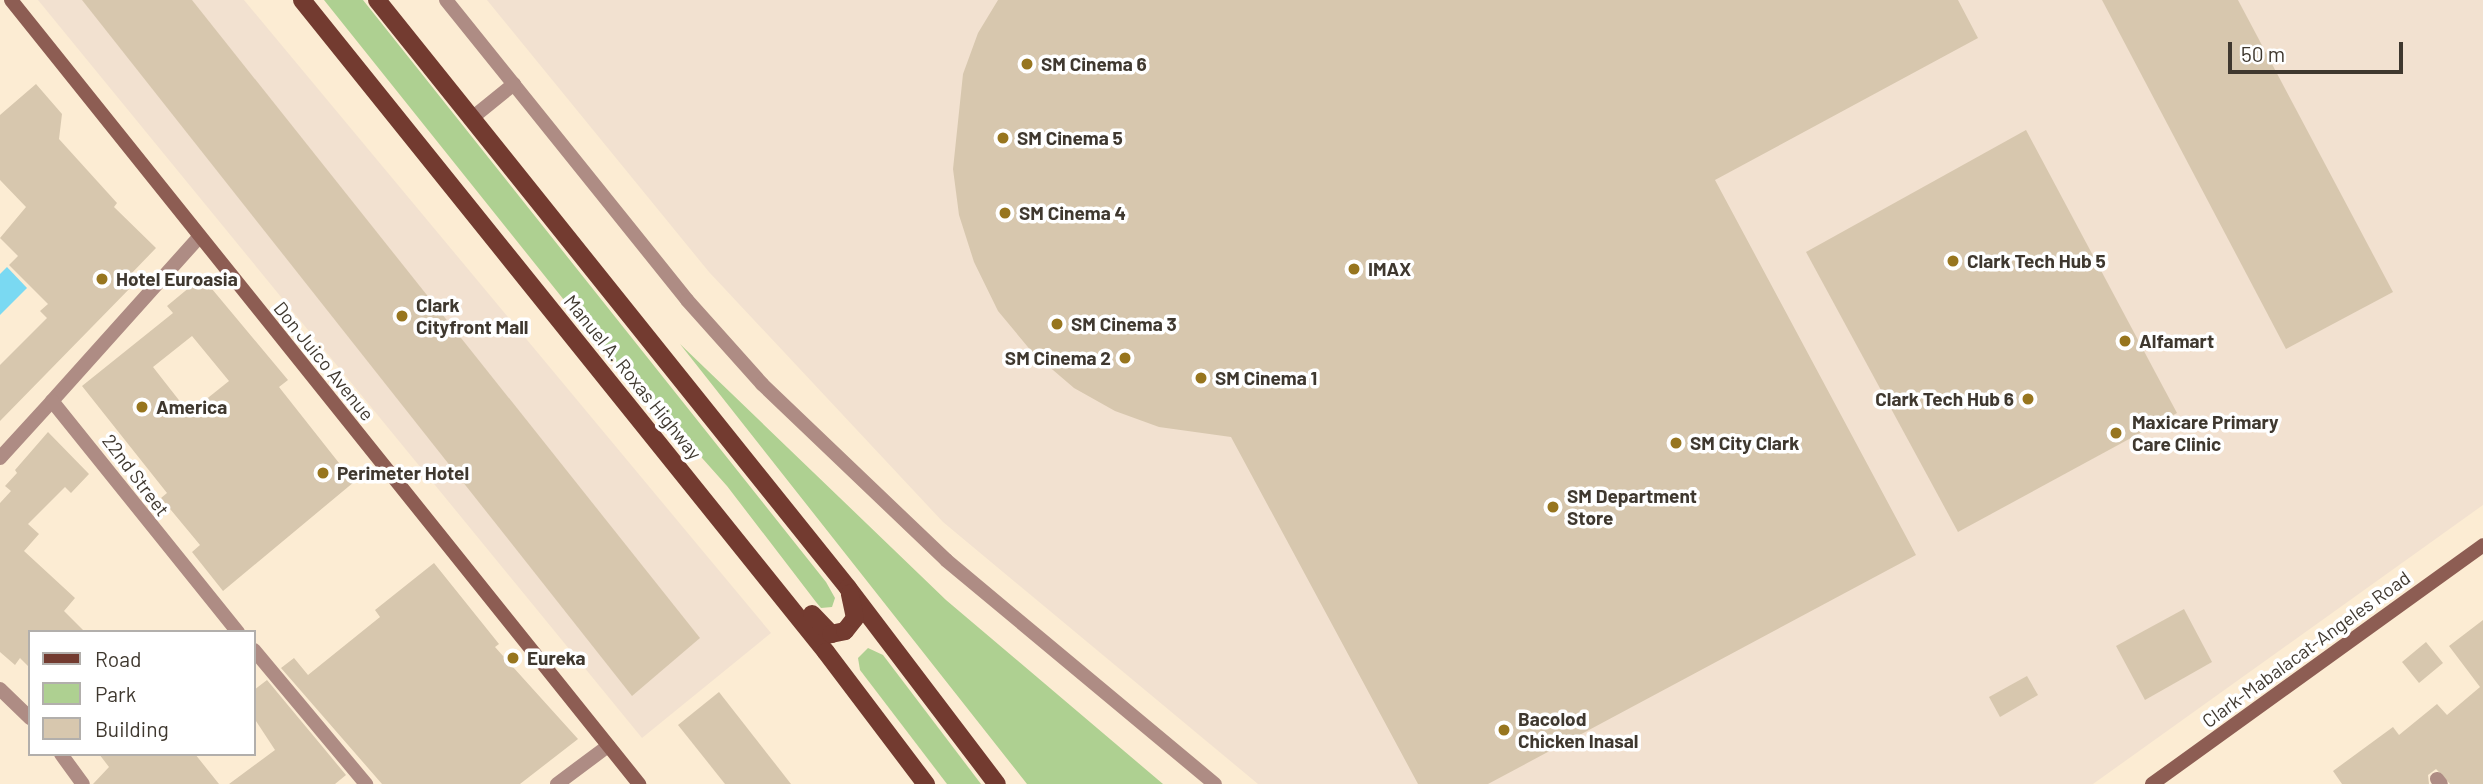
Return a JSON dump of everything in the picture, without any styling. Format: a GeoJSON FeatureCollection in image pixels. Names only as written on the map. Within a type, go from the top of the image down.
{"type":"FeatureCollection","features":[{"type":"Feature","properties":{"kind":"main road","name":"Don Juico Avenue"},"geometry":{"type":"LineString","coordinates":[[11,0],[639,784]]}},
{"type":"Feature","properties":{"kind":"main road","name":"Manuel A. Roxas Highway"},"geometry":{"type":"LineString","coordinates":[[302,0],[636,413],[926,784]]}},
{"type":"Feature","properties":{"kind":"main road","name":"Manuel A. Roxas Highway"},"geometry":{"type":"LineString","coordinates":[[377,0],[848,588],[997,784]]}},
{"type":"Feature","properties":{"kind":"main road"},"geometry":{"type":"LineString","coordinates":[[636,413],[657,423],[831,634],[845,631],[855,618],[848,588]]}},
{"type":"Feature","properties":{"kind":"main road","name":"Clark-Mabalacat-Angeles Road"},"geometry":{"type":"LineString","coordinates":[[2152,784],[2483,545]]}},
{"type":"Feature","properties":{"kind":"street"},"geometry":{"type":"LineString","coordinates":[[446,0],[687,300],[762,384],[946,560],[1215,784]]}},
{"type":"Feature","properties":{"kind":"street"},"geometry":{"type":"LineString","coordinates":[[472,118],[513,84]]}},
{"type":"Feature","properties":{"kind":"street"},"geometry":{"type":"LineString","coordinates":[[0,458],[199,237]]}},
{"type":"Feature","properties":{"kind":"street","name":"22nd Street"},"geometry":{"type":"LineString","coordinates":[[52,401],[236,630]]}},
{"type":"Feature","properties":{"kind":"street"},"geometry":{"type":"LineString","coordinates":[[256,652],[366,784]]}},
{"type":"Feature","properties":{"kind":"street"},"geometry":{"type":"LineString","coordinates":[[0,689],[28,716]]}},
{"type":"Feature","properties":{"kind":"street"},"geometry":{"type":"LineString","coordinates":[[557,784],[608,746]]}},
{"type":"Feature","properties":{"kind":"street"},"geometry":{"type":"LineString","coordinates":[[62,756],[83,784]]}},
{"type":"Feature","properties":{"kind":"shaded area","name":"Clark Cityfront Mall"},"geometry":{"type":"Polygon","coordinates":[[[38,0],[244,0],[771,633],[642,738],[38,0]]]}},
{"type":"Feature","properties":{"kind":"shaded area","name":"SM City Clark"},"geometry":{"type":"Polygon","coordinates":[[[487,0],[2483,0],[2483,505],[2093,784],[1258,784],[943,522],[709,272],[487,0]]]}},
{"type":"Feature","properties":{"kind":"green space"},"geometry":{"type":"Polygon","coordinates":[[[324,0],[363,0],[826,582],[835,598],[832,607],[821,608],[727,486],[588,330],[324,0]]]}},
{"type":"Feature","properties":{"kind":"green space"},"geometry":{"type":"Polygon","coordinates":[[[680,344],[946,600],[1163,784],[1027,784],[680,344]]]}},
{"type":"Feature","properties":{"kind":"green space"},"geometry":{"type":"Polygon","coordinates":[[[868,648],[883,655],[981,784],[947,784],[860,670],[858,658],[868,648]]]}},
{"type":"Feature","properties":{"kind":"water"},"geometry":{"type":"Polygon","coordinates":[[[7,267],[27,288],[0,315],[0,274],[7,267]]]}},
{"type":"Feature","properties":{"kind":"building"},"geometry":{"type":"Polygon","coordinates":[[[82,0],[192,0],[700,638],[632,696],[82,0]]]}},
{"type":"Feature","properties":{"kind":"building"},"geometry":{"type":"Polygon","coordinates":[[[998,0],[1958,0],[1978,38],[1715,180],[1916,555],[1488,784],[1418,784],[1231,437],[1159,427],[1115,411],[1074,388],[1032,352],[998,311],[974,262],[959,215],[953,169],[963,74],[978,33],[998,0]]]}},
{"type":"Feature","properties":{"kind":"building"},"geometry":{"type":"Polygon","coordinates":[[[2102,0],[2238,0],[2393,292],[2286,349],[2102,0]]]}},
{"type":"Feature","properties":{"kind":"building"},"geometry":{"type":"Polygon","coordinates":[[[36,84],[62,114],[59,139],[117,203],[114,207],[156,248],[129,276],[136,282],[0,421],[0,365],[47,318],[40,311],[48,304],[9,265],[18,256],[0,238],[26,207],[0,180],[0,115],[36,84]]]}},
{"type":"Feature","properties":{"kind":"building"},"geometry":{"type":"Polygon","coordinates":[[[2026,130],[2177,413],[1958,532],[1806,252],[2026,130]]]}},
{"type":"Feature","properties":{"kind":"building"},"geometry":{"type":"Polygon","coordinates":[[[202,277],[288,380],[279,387],[354,482],[223,591],[192,552],[200,545],[161,498],[167,493],[82,386],[173,313],[167,306],[202,277]],[[192,336],[153,367],[189,413],[229,381],[192,336]]]}},
{"type":"Feature","properties":{"kind":"building"},"geometry":{"type":"Polygon","coordinates":[[[48,432],[89,474],[71,493],[65,487],[28,524],[39,534],[24,551],[75,598],[64,611],[83,630],[28,630],[28,666],[20,658],[15,665],[0,652],[0,503],[11,491],[5,486],[17,473],[15,470],[48,432]]]}},
{"type":"Feature","properties":{"kind":"building"},"geometry":{"type":"Polygon","coordinates":[[[434,563],[499,644],[495,647],[578,739],[520,784],[382,784],[281,668],[294,658],[308,675],[380,617],[375,610],[434,563]]]}},
{"type":"Feature","properties":{"kind":"building"},"geometry":{"type":"Polygon","coordinates":[[[2184,609],[2212,662],[2145,700],[2116,646],[2184,609]]]}},
{"type":"Feature","properties":{"kind":"building"},"geometry":{"type":"Polygon","coordinates":[[[2483,620],[2483,784],[2450,784],[2436,769],[2428,775],[2429,784],[2342,784],[2333,771],[2393,727],[2399,735],[2437,704],[2447,715],[2480,687],[2449,646],[2483,620]]]}},
{"type":"Feature","properties":{"kind":"building"},"geometry":{"type":"Polygon","coordinates":[[[2426,642],[2443,663],[2419,683],[2402,662],[2426,642]]]}},
{"type":"Feature","properties":{"kind":"building"},"geometry":{"type":"Polygon","coordinates":[[[2027,676],[2038,695],[2000,717],[1989,697],[2027,676]]]}},
{"type":"Feature","properties":{"kind":"building"},"geometry":{"type":"Polygon","coordinates":[[[267,680],[346,775],[335,784],[229,784],[275,750],[256,721],[256,688],[267,680]]]}},
{"type":"Feature","properties":{"kind":"building"},"geometry":{"type":"Polygon","coordinates":[[[719,692],[791,784],[725,784],[678,725],[719,692]]]}},
{"type":"Feature","properties":{"kind":"building"},"geometry":{"type":"Polygon","coordinates":[[[101,756],[197,756],[219,784],[93,784],[109,767],[101,756]]]}},
{"type":"Feature","properties":{"kind":"place","name":"SM Cinema 6"},"geometry":{"type":"Point","coordinates":[1027,64]}},
{"type":"Feature","properties":{"kind":"place","name":"SM Cinema 5"},"geometry":{"type":"Point","coordinates":[1003,138]}},
{"type":"Feature","properties":{"kind":"place","name":"SM Cinema 4"},"geometry":{"type":"Point","coordinates":[1005,213]}},
{"type":"Feature","properties":{"kind":"place","name":"Clark Tech Hub 5"},"geometry":{"type":"Point","coordinates":[1953,261]}},
{"type":"Feature","properties":{"kind":"place","name":"IMAX"},"geometry":{"type":"Point","coordinates":[1354,269]}},
{"type":"Feature","properties":{"kind":"place","name":"Hotel Euroasia"},"geometry":{"type":"Point","coordinates":[102,279]}},
{"type":"Feature","properties":{"kind":"place","name":"Clark Cityfront Mall"},"geometry":{"type":"Point","coordinates":[402,316]}},
{"type":"Feature","properties":{"kind":"place","name":"SM Cinema 3"},"geometry":{"type":"Point","coordinates":[1057,324]}},
{"type":"Feature","properties":{"kind":"place","name":"Alfamart"},"geometry":{"type":"Point","coordinates":[2125,341]}},
{"type":"Feature","properties":{"kind":"place","name":"SM Cinema 2"},"geometry":{"type":"Point","coordinates":[1125,358]}},
{"type":"Feature","properties":{"kind":"place","name":"SM Cinema 1"},"geometry":{"type":"Point","coordinates":[1201,378]}},
{"type":"Feature","properties":{"kind":"place","name":"Clark Tech Hub 6"},"geometry":{"type":"Point","coordinates":[2028,399]}},
{"type":"Feature","properties":{"kind":"place","name":"America"},"geometry":{"type":"Point","coordinates":[142,407]}},
{"type":"Feature","properties":{"kind":"place","name":"Maxicare Primary Care Clinic"},"geometry":{"type":"Point","coordinates":[2116,433]}},
{"type":"Feature","properties":{"kind":"place","name":"SM City Clark"},"geometry":{"type":"Point","coordinates":[1676,443]}},
{"type":"Feature","properties":{"kind":"place","name":"Perimeter Hotel"},"geometry":{"type":"Point","coordinates":[323,473]}},
{"type":"Feature","properties":{"kind":"place","name":"SM Department Store"},"geometry":{"type":"Point","coordinates":[1553,507]}},
{"type":"Feature","properties":{"kind":"place","name":"Eureka"},"geometry":{"type":"Point","coordinates":[513,658]}},
{"type":"Feature","properties":{"kind":"place","name":"Bacolod Chicken Inasal"},"geometry":{"type":"Point","coordinates":[1504,730]}}]}
